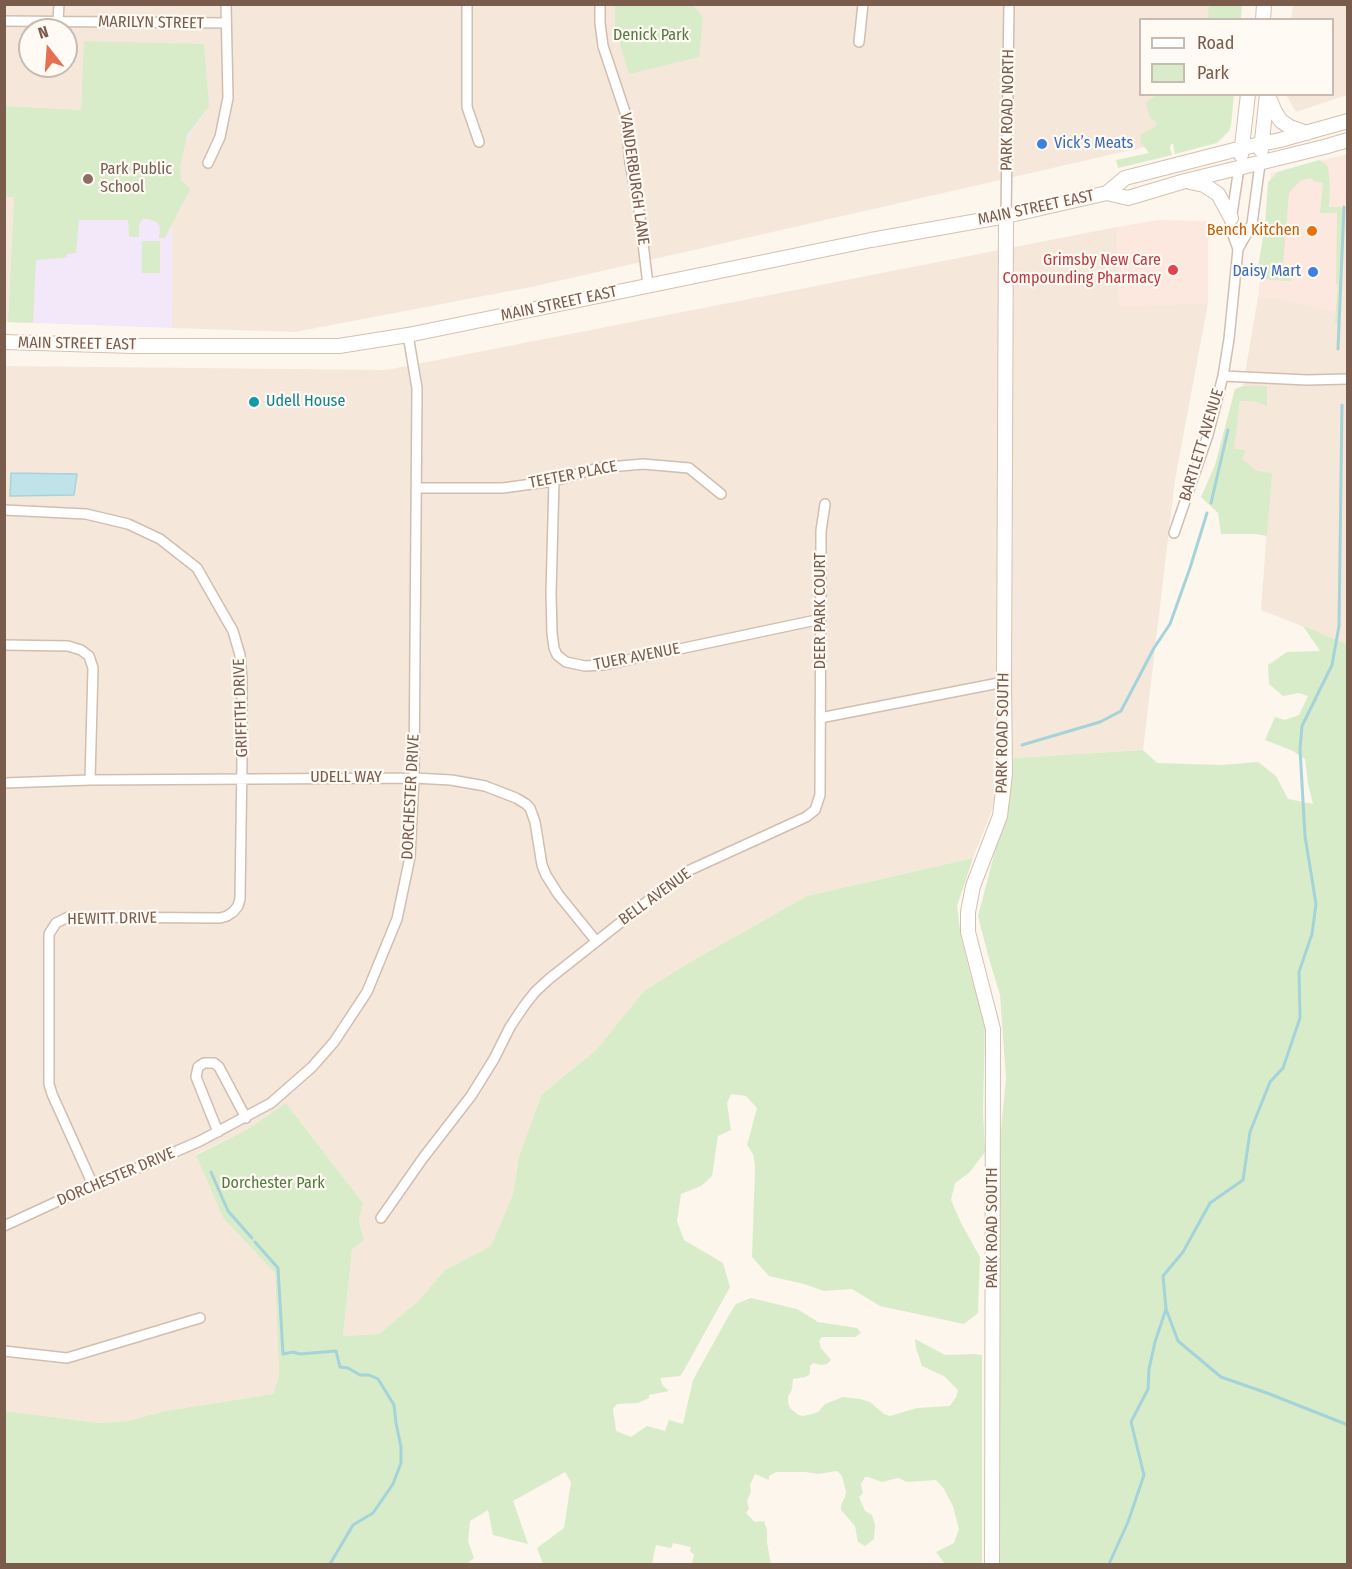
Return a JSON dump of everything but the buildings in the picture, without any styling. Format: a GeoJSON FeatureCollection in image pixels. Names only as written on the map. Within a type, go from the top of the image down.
{"type":"FeatureCollection","features":[{"type":"Feature","properties":{"kind":"main road","name":"BARTLETT AVENUE"},"geometry":{"type":"LineString","coordinates":[[1239,168],[1248,96]]}},
{"type":"Feature","properties":{"kind":"main road","name":"BARTLETT AVENUE"},"geometry":{"type":"LineString","coordinates":[[1260,164],[1267,96]]}},
{"type":"Feature","properties":{"kind":"main road"},"geometry":{"type":"LineString","coordinates":[[1268,96],[1281,121],[1290,127],[1308,133]]}},
{"type":"Feature","properties":{"kind":"main road","name":"MAIN STREET EAST"},"geometry":{"type":"LineString","coordinates":[[1107,193],[1125,178],[1262,143],[1280,141],[1347,121]]}},
{"type":"Feature","properties":{"kind":"main road","name":"MAIN STREET EAST"},"geometry":{"type":"LineString","coordinates":[[4,342],[133,346],[339,346],[408,335],[871,240],[1006,216],[1107,193],[1128,198],[1185,181],[1260,164],[1347,140]]}},
{"type":"Feature","properties":{"kind":"main road"},"geometry":{"type":"LineString","coordinates":[[1185,181],[1204,185],[1218,194],[1231,218]]}},
{"type":"Feature","properties":{"kind":"main road","name":"PARK ROAD SOUTH"},"geometry":{"type":"LineString","coordinates":[[992,1564],[993,1029],[968,932],[968,912],[973,886],[1000,816],[1005,774],[1006,216]]}},
{"type":"Feature","properties":{"kind":"street"},"geometry":{"type":"LineString","coordinates":[[208,163],[220,137],[228,98],[226,4]]}},
{"type":"Feature","properties":{"kind":"street"},"geometry":{"type":"LineString","coordinates":[[468,4],[467,107],[479,142]]}},
{"type":"Feature","properties":{"kind":"street","name":"VANDERBURGH LANE"},"geometry":{"type":"LineString","coordinates":[[600,4],[603,46],[625,112],[648,285]]}},
{"type":"Feature","properties":{"kind":"street"},"geometry":{"type":"LineString","coordinates":[[859,42],[863,4]]}},
{"type":"Feature","properties":{"kind":"street","name":"PARK ROAD NORTH"},"geometry":{"type":"LineString","coordinates":[[1006,216],[1009,4]]}},
{"type":"Feature","properties":{"kind":"street","name":"MARILYN STREET"},"geometry":{"type":"LineString","coordinates":[[78,21],[226,23]]}},
{"type":"Feature","properties":{"kind":"street","name":"BARTLETT AVENUE"},"geometry":{"type":"LineString","coordinates":[[1174,533],[1208,435],[1223,376],[1238,249],[1252,224],[1260,164]]}},
{"type":"Feature","properties":{"kind":"street","name":"BARTLETT AVENUE"},"geometry":{"type":"LineString","coordinates":[[1238,249],[1230,227],[1239,168]]}},
{"type":"Feature","properties":{"kind":"street","name":"DORCHESTER DRIVE"},"geometry":{"type":"LineString","coordinates":[[4,1226],[218,1132],[271,1103],[312,1067],[334,1042],[367,992],[397,919],[410,857],[414,778],[417,388],[408,335]]}},
{"type":"Feature","properties":{"kind":"street"},"geometry":{"type":"LineString","coordinates":[[1223,376],[1307,380],[1347,379]]}},
{"type":"Feature","properties":{"kind":"street","name":"TEETER PLACE"},"geometry":{"type":"LineString","coordinates":[[417,488],[503,488],[554,480],[598,468],[643,464],[689,468],[721,494]]}},
{"type":"Feature","properties":{"kind":"street","name":"TUER AVENUE"},"geometry":{"type":"LineString","coordinates":[[554,480],[552,633],[557,655],[566,663],[585,666],[604,665],[821,619]]}},
{"type":"Feature","properties":{"kind":"street","name":"DEER PARK COURT"},"geometry":{"type":"LineString","coordinates":[[820,718],[821,531],[825,504]]}},
{"type":"Feature","properties":{"kind":"street","name":"GRIFFITH DRIVE"},"geometry":{"type":"LineString","coordinates":[[4,510],[86,514],[128,524],[160,539],[197,568],[232,631],[240,655],[242,778]]}},
{"type":"Feature","properties":{"kind":"street"},"geometry":{"type":"LineString","coordinates":[[4,645],[68,646],[81,650],[89,656],[93,668],[90,780]]}},
{"type":"Feature","properties":{"kind":"street"},"geometry":{"type":"LineString","coordinates":[[820,718],[1004,682]]}},
{"type":"Feature","properties":{"kind":"street","name":"BELL AVENUE"},"geometry":{"type":"LineString","coordinates":[[381,1218],[423,1158],[471,1096],[524,1006],[549,978],[690,870],[806,817],[815,810],[820,795],[820,718]]}},
{"type":"Feature","properties":{"kind":"street","name":"UDELL WAY"},"geometry":{"type":"LineString","coordinates":[[4,783],[242,778],[414,778],[468,782],[485,786],[526,804],[533,814],[542,865],[546,875],[558,894],[596,940]]}},
{"type":"Feature","properties":{"kind":"street","name":"HEWITT DRIVE"},"geometry":{"type":"LineString","coordinates":[[93,1185],[49,1084],[49,934],[56,923],[68,917],[220,918],[233,912],[240,899],[242,778]]}},
{"type":"Feature","properties":{"kind":"street"},"geometry":{"type":"LineString","coordinates":[[218,1132],[196,1077],[198,1067],[204,1063],[214,1063],[219,1067],[246,1118]]}},
{"type":"Feature","properties":{"kind":"street"},"geometry":{"type":"LineString","coordinates":[[4,1351],[67,1358],[200,1318]]}},
{"type":"Feature","properties":{"kind":"shaded area"},"geometry":{"type":"Polygon","coordinates":[[[5,5],[1233,5],[1231,18],[1139,18],[1139,96],[1223,96],[1219,130],[536,286],[295,332],[172,328],[171,162],[189,135],[85,41],[81,110],[5,106],[5,5]]]}},
{"type":"Feature","properties":{"kind":"shaded area"},"geometry":{"type":"Polygon","coordinates":[[[1293,5],[1348,5],[1347,95],[1296,112],[1287,96],[1334,96],[1334,18],[1291,18],[1293,5]]]}},
{"type":"Feature","properties":{"kind":"shaded area","name":"Park Public School"},"geometry":{"type":"Polygon","coordinates":[[[84,41],[204,44],[209,106],[171,162],[172,328],[8,322],[14,197],[5,197],[5,106],[81,110],[84,41]]]}},
{"type":"Feature","properties":{"kind":"shaded area"},"geometry":{"type":"Polygon","coordinates":[[[1347,154],[1347,215],[1345,215],[1338,312],[1258,297],[1271,173],[1347,154]]]}},
{"type":"Feature","properties":{"kind":"shaded area"},"geometry":{"type":"Polygon","coordinates":[[[5,197],[14,197],[8,322],[5,322],[5,197]]]}},
{"type":"Feature","properties":{"kind":"shaded area"},"geometry":{"type":"Polygon","coordinates":[[[1347,215],[1347,644],[1261,610],[1271,474],[1227,479],[1258,297],[1272,298],[1347,215]]]}},
{"type":"Feature","properties":{"kind":"shaded area"},"geometry":{"type":"Polygon","coordinates":[[[1158,220],[1208,221],[1208,303],[1119,307],[1117,227],[1158,220]]]}},
{"type":"Feature","properties":{"kind":"shaded area"},"geometry":{"type":"Polygon","coordinates":[[[1117,227],[1119,306],[1208,303],[1175,480],[1143,750],[1013,758],[973,858],[807,896],[690,962],[644,991],[595,1051],[542,1094],[519,1156],[513,1194],[491,1246],[445,1270],[418,1301],[379,1334],[343,1336],[352,1248],[364,1240],[359,1221],[363,1203],[286,1103],[248,1129],[196,1154],[223,1218],[275,1273],[279,1376],[273,1394],[165,1411],[128,1421],[99,1423],[5,1411],[5,366],[386,370],[1117,227]]]}},
{"type":"Feature","properties":{"kind":"green space","name":"Denick Park"},"geometry":{"type":"Polygon","coordinates":[[[615,5],[693,5],[703,17],[699,57],[629,74],[615,28],[615,5]]]}},
{"type":"Feature","properties":{"kind":"green space"},"geometry":{"type":"Polygon","coordinates":[[[1209,5],[1242,5],[1241,18],[1208,18],[1209,5]]]}},
{"type":"Feature","properties":{"kind":"green space","name":"Park Public School"},"geometry":{"type":"Polygon","coordinates":[[[84,41],[204,44],[209,106],[187,135],[180,167],[181,180],[190,189],[165,238],[159,238],[158,223],[149,219],[143,219],[139,224],[139,237],[129,237],[128,220],[79,220],[76,253],[67,254],[67,257],[63,258],[36,260],[33,323],[8,322],[14,197],[5,197],[5,106],[81,110],[84,41]]]}},
{"type":"Feature","properties":{"kind":"green space"},"geometry":{"type":"Polygon","coordinates":[[[1155,96],[1234,96],[1229,131],[1217,143],[1175,154],[1173,144],[1171,144],[1172,155],[1118,168],[1116,160],[1149,153],[1140,141],[1141,134],[1155,127],[1157,122],[1150,118],[1146,103],[1155,96]]]}},
{"type":"Feature","properties":{"kind":"green space"},"geometry":{"type":"Polygon","coordinates":[[[1319,160],[1328,167],[1329,207],[1342,207],[1344,215],[1338,323],[1335,323],[1338,284],[1336,284],[1337,213],[1320,213],[1323,183],[1309,178],[1300,181],[1289,193],[1282,276],[1292,279],[1290,281],[1270,280],[1257,274],[1265,224],[1268,182],[1278,172],[1319,160]]]}},
{"type":"Feature","properties":{"kind":"green space"},"geometry":{"type":"Polygon","coordinates":[[[142,241],[160,241],[160,273],[142,273],[142,241]]]}},
{"type":"Feature","properties":{"kind":"green space"},"geometry":{"type":"Polygon","coordinates":[[[1243,386],[1267,386],[1267,406],[1254,401],[1240,401],[1234,449],[1245,450],[1242,459],[1257,471],[1272,473],[1267,536],[1221,534],[1218,513],[1201,497],[1215,465],[1235,389],[1243,386]]]}},
{"type":"Feature","properties":{"kind":"green space"},"geometry":{"type":"Polygon","coordinates":[[[1303,626],[1347,644],[1347,1564],[1000,1564],[1000,1139],[1006,1079],[1000,995],[978,916],[996,847],[1013,758],[1143,750],[1157,763],[1222,765],[1258,762],[1276,776],[1288,799],[1313,804],[1305,759],[1293,751],[1265,740],[1275,717],[1285,720],[1299,715],[1308,696],[1298,693],[1283,696],[1269,684],[1268,665],[1287,652],[1320,651],[1303,626]]]}},
{"type":"Feature","properties":{"kind":"green space","name":"Dorchester Park"},"geometry":{"type":"Polygon","coordinates":[[[973,858],[957,906],[961,937],[985,1022],[983,1111],[985,1152],[969,1173],[955,1183],[951,1200],[980,1257],[978,1313],[964,1324],[880,1306],[852,1289],[824,1291],[769,1276],[752,1257],[755,1167],[753,1154],[747,1145],[757,1108],[746,1096],[731,1094],[727,1103],[731,1130],[718,1136],[712,1176],[701,1186],[681,1194],[677,1221],[684,1240],[723,1263],[730,1287],[680,1376],[660,1378],[663,1386],[669,1391],[649,1395],[649,1398],[638,1403],[617,1404],[613,1409],[616,1431],[631,1437],[647,1426],[665,1431],[669,1420],[683,1424],[693,1380],[736,1304],[751,1298],[797,1309],[818,1322],[857,1328],[861,1333],[855,1337],[822,1337],[819,1341],[821,1348],[831,1360],[821,1365],[813,1363],[810,1366],[810,1374],[793,1379],[788,1403],[798,1415],[818,1412],[825,1404],[843,1397],[870,1402],[884,1414],[890,1416],[917,1408],[950,1406],[958,1390],[944,1376],[922,1366],[915,1339],[945,1355],[982,1355],[982,1564],[945,1564],[936,1552],[954,1543],[959,1529],[953,1506],[936,1480],[907,1482],[898,1478],[882,1482],[865,1477],[861,1484],[863,1493],[859,1497],[865,1511],[872,1515],[875,1525],[874,1539],[865,1546],[858,1542],[855,1526],[841,1510],[846,1492],[842,1476],[837,1471],[818,1474],[776,1472],[769,1476],[769,1480],[755,1474],[750,1485],[751,1492],[747,1501],[749,1509],[746,1513],[755,1522],[764,1521],[771,1564],[692,1564],[694,1554],[690,1552],[691,1547],[673,1543],[671,1548],[656,1545],[652,1564],[543,1564],[537,1548],[564,1528],[571,1482],[565,1472],[513,1501],[528,1544],[493,1535],[488,1510],[470,1521],[468,1541],[474,1558],[467,1564],[5,1564],[5,1411],[99,1423],[128,1421],[165,1411],[273,1394],[279,1376],[275,1273],[223,1218],[196,1155],[248,1129],[286,1103],[363,1203],[359,1221],[364,1240],[352,1249],[343,1336],[379,1334],[418,1301],[445,1270],[491,1246],[513,1194],[519,1156],[542,1094],[595,1051],[644,991],[690,962],[807,896],[973,858]]]}},
{"type":"Feature","properties":{"kind":"water"},"geometry":{"type":"Polygon","coordinates":[[[11,473],[77,474],[74,495],[10,496],[11,473]]]}},
{"type":"Feature","properties":{"kind":"waterway"},"geometry":{"type":"LineString","coordinates":[[1338,349],[1344,207]]}},
{"type":"Feature","properties":{"kind":"waterway"},"geometry":{"type":"LineString","coordinates":[[1109,1564],[1128,1522],[1144,1475],[1131,1422],[1148,1389],[1149,1369],[1155,1342],[1166,1309],[1163,1276],[1183,1252],[1210,1203],[1243,1180],[1250,1132],[1270,1082],[1283,1068],[1300,1018],[1299,972],[1312,934],[1316,904],[1305,836],[1300,749],[1302,726],[1332,665],[1339,626],[1342,405]]}},
{"type":"Feature","properties":{"kind":"waterway"},"geometry":{"type":"LineString","coordinates":[[1211,503],[1228,430]]}},
{"type":"Feature","properties":{"kind":"waterway"},"geometry":{"type":"LineString","coordinates":[[1022,745],[1100,722],[1121,711],[1154,648],[1170,624],[1207,513]]}},
{"type":"Feature","properties":{"kind":"waterway"},"geometry":{"type":"LineString","coordinates":[[211,1172],[228,1211],[252,1238]]}},
{"type":"Feature","properties":{"kind":"waterway"},"geometry":{"type":"LineString","coordinates":[[255,1242],[278,1268],[283,1354],[336,1351],[340,1367],[378,1379],[394,1405],[401,1447],[401,1463],[393,1484],[373,1513],[353,1525],[330,1564]]}},
{"type":"Feature","properties":{"kind":"waterway"},"geometry":{"type":"LineString","coordinates":[[1166,1309],[1178,1341],[1221,1377],[1348,1425]]}},
{"type":"Feature","properties":{"kind":"place","name":"Vick’s Meats"},"geometry":{"type":"Point","coordinates":[1042,144]}},
{"type":"Feature","properties":{"kind":"place","name":"Park Public School"},"geometry":{"type":"Point","coordinates":[88,179]}},
{"type":"Feature","properties":{"kind":"place","name":"Bench Kitchen"},"geometry":{"type":"Point","coordinates":[1312,231]}},
{"type":"Feature","properties":{"kind":"place","name":"Grimsby New Care Compounding Pharmacy"},"geometry":{"type":"Point","coordinates":[1173,270]}},
{"type":"Feature","properties":{"kind":"place","name":"Daisy Mart"},"geometry":{"type":"Point","coordinates":[1313,272]}},
{"type":"Feature","properties":{"kind":"place","name":"Udell House"},"geometry":{"type":"Point","coordinates":[254,402]}}]}
